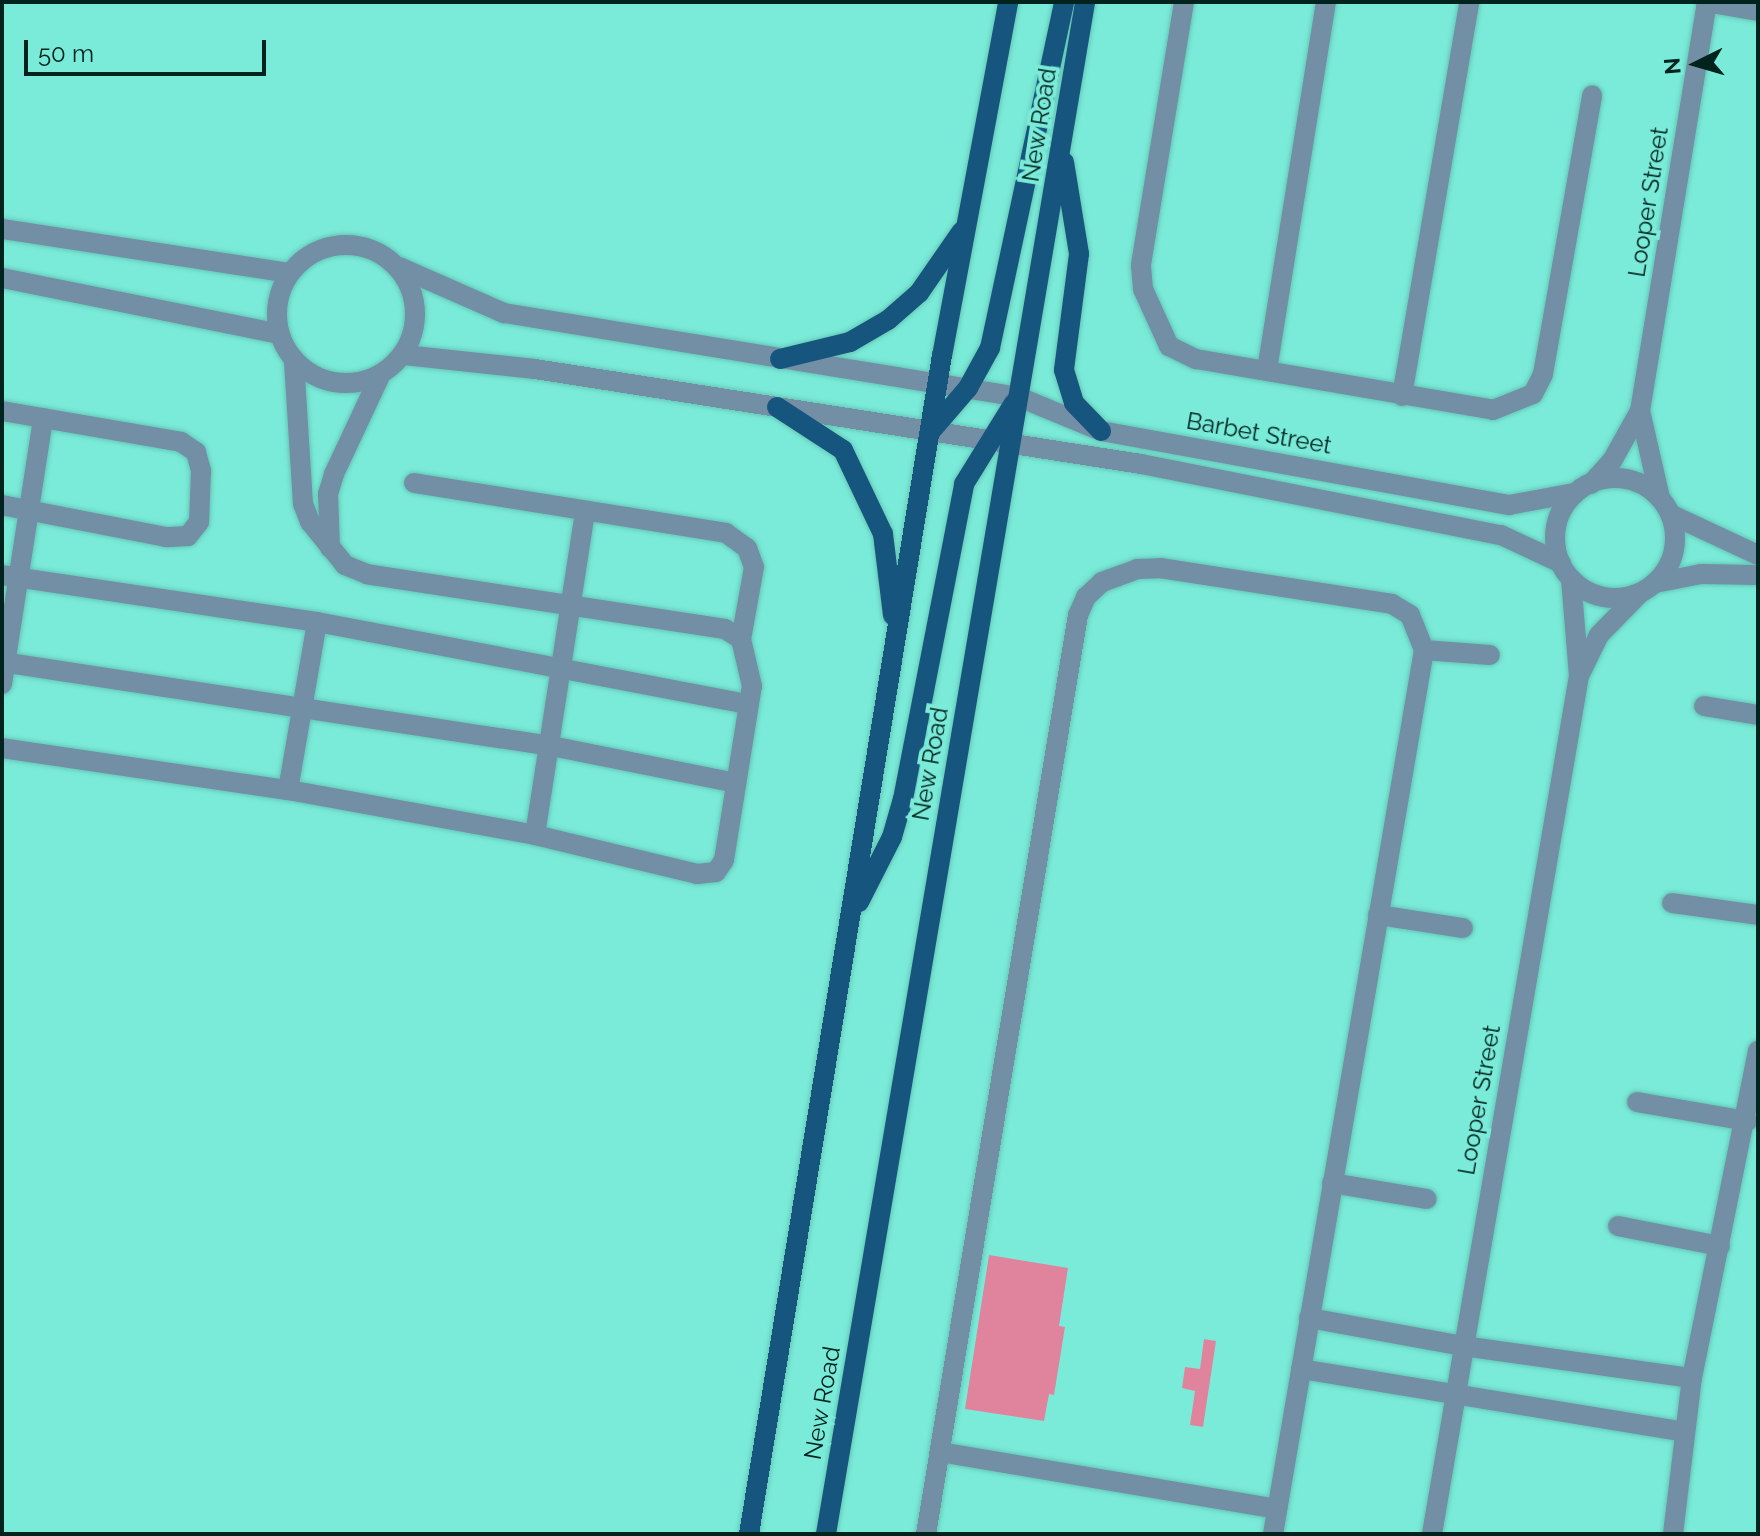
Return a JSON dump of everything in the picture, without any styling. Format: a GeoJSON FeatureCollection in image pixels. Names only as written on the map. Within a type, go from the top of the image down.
{"type":"FeatureCollection","features":[{"type":"Feature","properties":{"kind":"main road","name":"New Road"},"geometry":{"type":"LineString","coordinates":[[749,1534],[930,432],[1008,2]]}},
{"type":"Feature","properties":{"kind":"main road"},"geometry":{"type":"LineString","coordinates":[[930,432],[968,388],[990,348],[1064,2]]}},
{"type":"Feature","properties":{"kind":"main road","name":"New Road"},"geometry":{"type":"LineString","coordinates":[[826,1534],[1085,2]]}},
{"type":"Feature","properties":{"kind":"main road"},"geometry":{"type":"LineString","coordinates":[[1062,146],[1079,254],[1064,370],[1074,403],[1101,431]]}},
{"type":"Feature","properties":{"kind":"main road"},"geometry":{"type":"LineString","coordinates":[[780,359],[850,342],[888,320],[919,293],[968,223]]}},
{"type":"Feature","properties":{"kind":"main road"},"geometry":{"type":"LineString","coordinates":[[850,919],[892,837],[964,484],[1019,397]]}},
{"type":"Feature","properties":{"kind":"main road"},"geometry":{"type":"LineString","coordinates":[[777,407],[843,450],[870,500],[883,534],[896,639]]}},
{"type":"Feature","properties":{"kind":"street"},"geometry":{"type":"LineString","coordinates":[[1184,2],[1141,266],[1143,289],[1169,346],[1181,354],[1493,410],[1533,394],[1543,374],[1592,95]]}},
{"type":"Feature","properties":{"kind":"street"},"geometry":{"type":"LineString","coordinates":[[1267,370],[1326,2]]}},
{"type":"Feature","properties":{"kind":"street"},"geometry":{"type":"LineString","coordinates":[[1402,396],[1469,2]]}},
{"type":"Feature","properties":{"kind":"street"},"geometry":{"type":"LineString","coordinates":[[1706,2],[1758,11]]}},
{"type":"Feature","properties":{"kind":"street","name":"Looper Street"},"geometry":{"type":"LineString","coordinates":[[1583,488],[1612,461],[1640,411],[1706,2]]}},
{"type":"Feature","properties":{"kind":"street"},"geometry":{"type":"LineString","coordinates":[[2,229],[289,273]]}},
{"type":"Feature","properties":{"kind":"street"},"geometry":{"type":"LineString","coordinates":[[342,244],[373,249],[399,267],[413,295],[415,326],[404,355],[380,376],[350,385],[319,379],[294,361],[279,334],[277,303],[289,273],[312,252],[342,244]]}},
{"type":"Feature","properties":{"kind":"street","name":"Barbet Street"},"geometry":{"type":"LineString","coordinates":[[399,267],[504,313],[1019,397],[1101,431],[1509,505],[1583,488]]}},
{"type":"Feature","properties":{"kind":"street"},"geometry":{"type":"LineString","coordinates":[[2,278],[279,334]]}},
{"type":"Feature","properties":{"kind":"street"},"geometry":{"type":"LineString","coordinates":[[404,355],[470,360],[1141,464],[1501,535],[1566,571],[1603,598],[1701,574],[1758,575]]}},
{"type":"Feature","properties":{"kind":"street"},"geometry":{"type":"LineString","coordinates":[[294,361],[303,504],[330,548],[345,565],[367,574],[725,629],[741,639]]}},
{"type":"Feature","properties":{"kind":"street"},"geometry":{"type":"LineString","coordinates":[[330,548],[328,494],[380,376]]}},
{"type":"Feature","properties":{"kind":"street"},"geometry":{"type":"LineString","coordinates":[[2,411],[181,442],[196,452],[199,522],[188,536],[166,537],[2,505]]}},
{"type":"Feature","properties":{"kind":"street","name":"Looper Street"},"geometry":{"type":"LineString","coordinates":[[1640,411],[1665,506]]}},
{"type":"Feature","properties":{"kind":"street"},"geometry":{"type":"LineString","coordinates":[[2,684],[10,576],[28,511],[43,418]]}},
{"type":"Feature","properties":{"kind":"street"},"geometry":{"type":"LineString","coordinates":[[1566,571],[1556,527],[1583,488],[1628,479],[1665,506],[1758,555]]}},
{"type":"Feature","properties":{"kind":"street"},"geometry":{"type":"LineString","coordinates":[[2,748],[288,790],[535,835],[697,874],[716,872],[724,860],[748,704],[749,659],[741,639],[754,567],[747,548],[726,533],[585,513],[414,483]]}},
{"type":"Feature","properties":{"kind":"street"},"geometry":{"type":"LineString","coordinates":[[1648,588],[1675,548],[1665,506]]}},
{"type":"Feature","properties":{"kind":"street"},"geometry":{"type":"LineString","coordinates":[[535,835],[585,513]]}},
{"type":"Feature","properties":{"kind":"street"},"geometry":{"type":"LineString","coordinates":[[926,1534],[1078,615],[1086,597],[1117,574],[1160,568],[1376,601],[1410,615],[1424,650],[1273,1534]]}},
{"type":"Feature","properties":{"kind":"street","name":"Looper Street"},"geometry":{"type":"LineString","coordinates":[[1566,571],[1579,676]]}},
{"type":"Feature","properties":{"kind":"street"},"geometry":{"type":"LineString","coordinates":[[10,576],[317,622],[748,704]]}},
{"type":"Feature","properties":{"kind":"street","name":"Looper Street"},"geometry":{"type":"LineString","coordinates":[[1432,1534],[1579,676],[1599,635],[1648,588]]}},
{"type":"Feature","properties":{"kind":"street"},"geometry":{"type":"LineString","coordinates":[[288,790],[317,622]]}},
{"type":"Feature","properties":{"kind":"street"},"geometry":{"type":"LineString","coordinates":[[1424,650],[1490,655]]}},
{"type":"Feature","properties":{"kind":"street"},"geometry":{"type":"LineString","coordinates":[[4,662],[551,746],[736,783]]}},
{"type":"Feature","properties":{"kind":"street"},"geometry":{"type":"LineString","coordinates":[[1704,706],[1758,715]]}},
{"type":"Feature","properties":{"kind":"street"},"geometry":{"type":"LineString","coordinates":[[1672,903],[1758,915]]}},
{"type":"Feature","properties":{"kind":"street"},"geometry":{"type":"LineString","coordinates":[[1378,915],[1463,928]]}},
{"type":"Feature","properties":{"kind":"street"},"geometry":{"type":"LineString","coordinates":[[1673,1534],[1692,1378],[1747,1121],[1758,1051]]}},
{"type":"Feature","properties":{"kind":"street"},"geometry":{"type":"LineString","coordinates":[[1637,1102],[1747,1121]]}},
{"type":"Feature","properties":{"kind":"street"},"geometry":{"type":"LineString","coordinates":[[1332,1183],[1427,1199]]}},
{"type":"Feature","properties":{"kind":"street"},"geometry":{"type":"LineString","coordinates":[[1618,1226],[1720,1246]]}},
{"type":"Feature","properties":{"kind":"street"},"geometry":{"type":"LineString","coordinates":[[1309,1318],[1463,1346],[1692,1378]]}},
{"type":"Feature","properties":{"kind":"street"},"geometry":{"type":"LineString","coordinates":[[1301,1369],[1685,1432]]}},
{"type":"Feature","properties":{"kind":"street"},"geometry":{"type":"LineString","coordinates":[[940,1452],[1277,1509]]}},
{"type":"Feature","properties":{"kind":"shaded area"},"geometry":{"type":"Polygon","coordinates":[[[989,1255],[1068,1268],[1059,1326],[1065,1327],[1054,1395],[1049,1394],[1044,1421],[965,1409],[989,1255]]]}},
{"type":"Feature","properties":{"kind":"shaded area"},"geometry":{"type":"Polygon","coordinates":[[[1204,1339],[1216,1341],[1203,1427],[1190,1425],[1195,1391],[1182,1388],[1185,1367],[1200,1369],[1204,1339]]]}}]}
